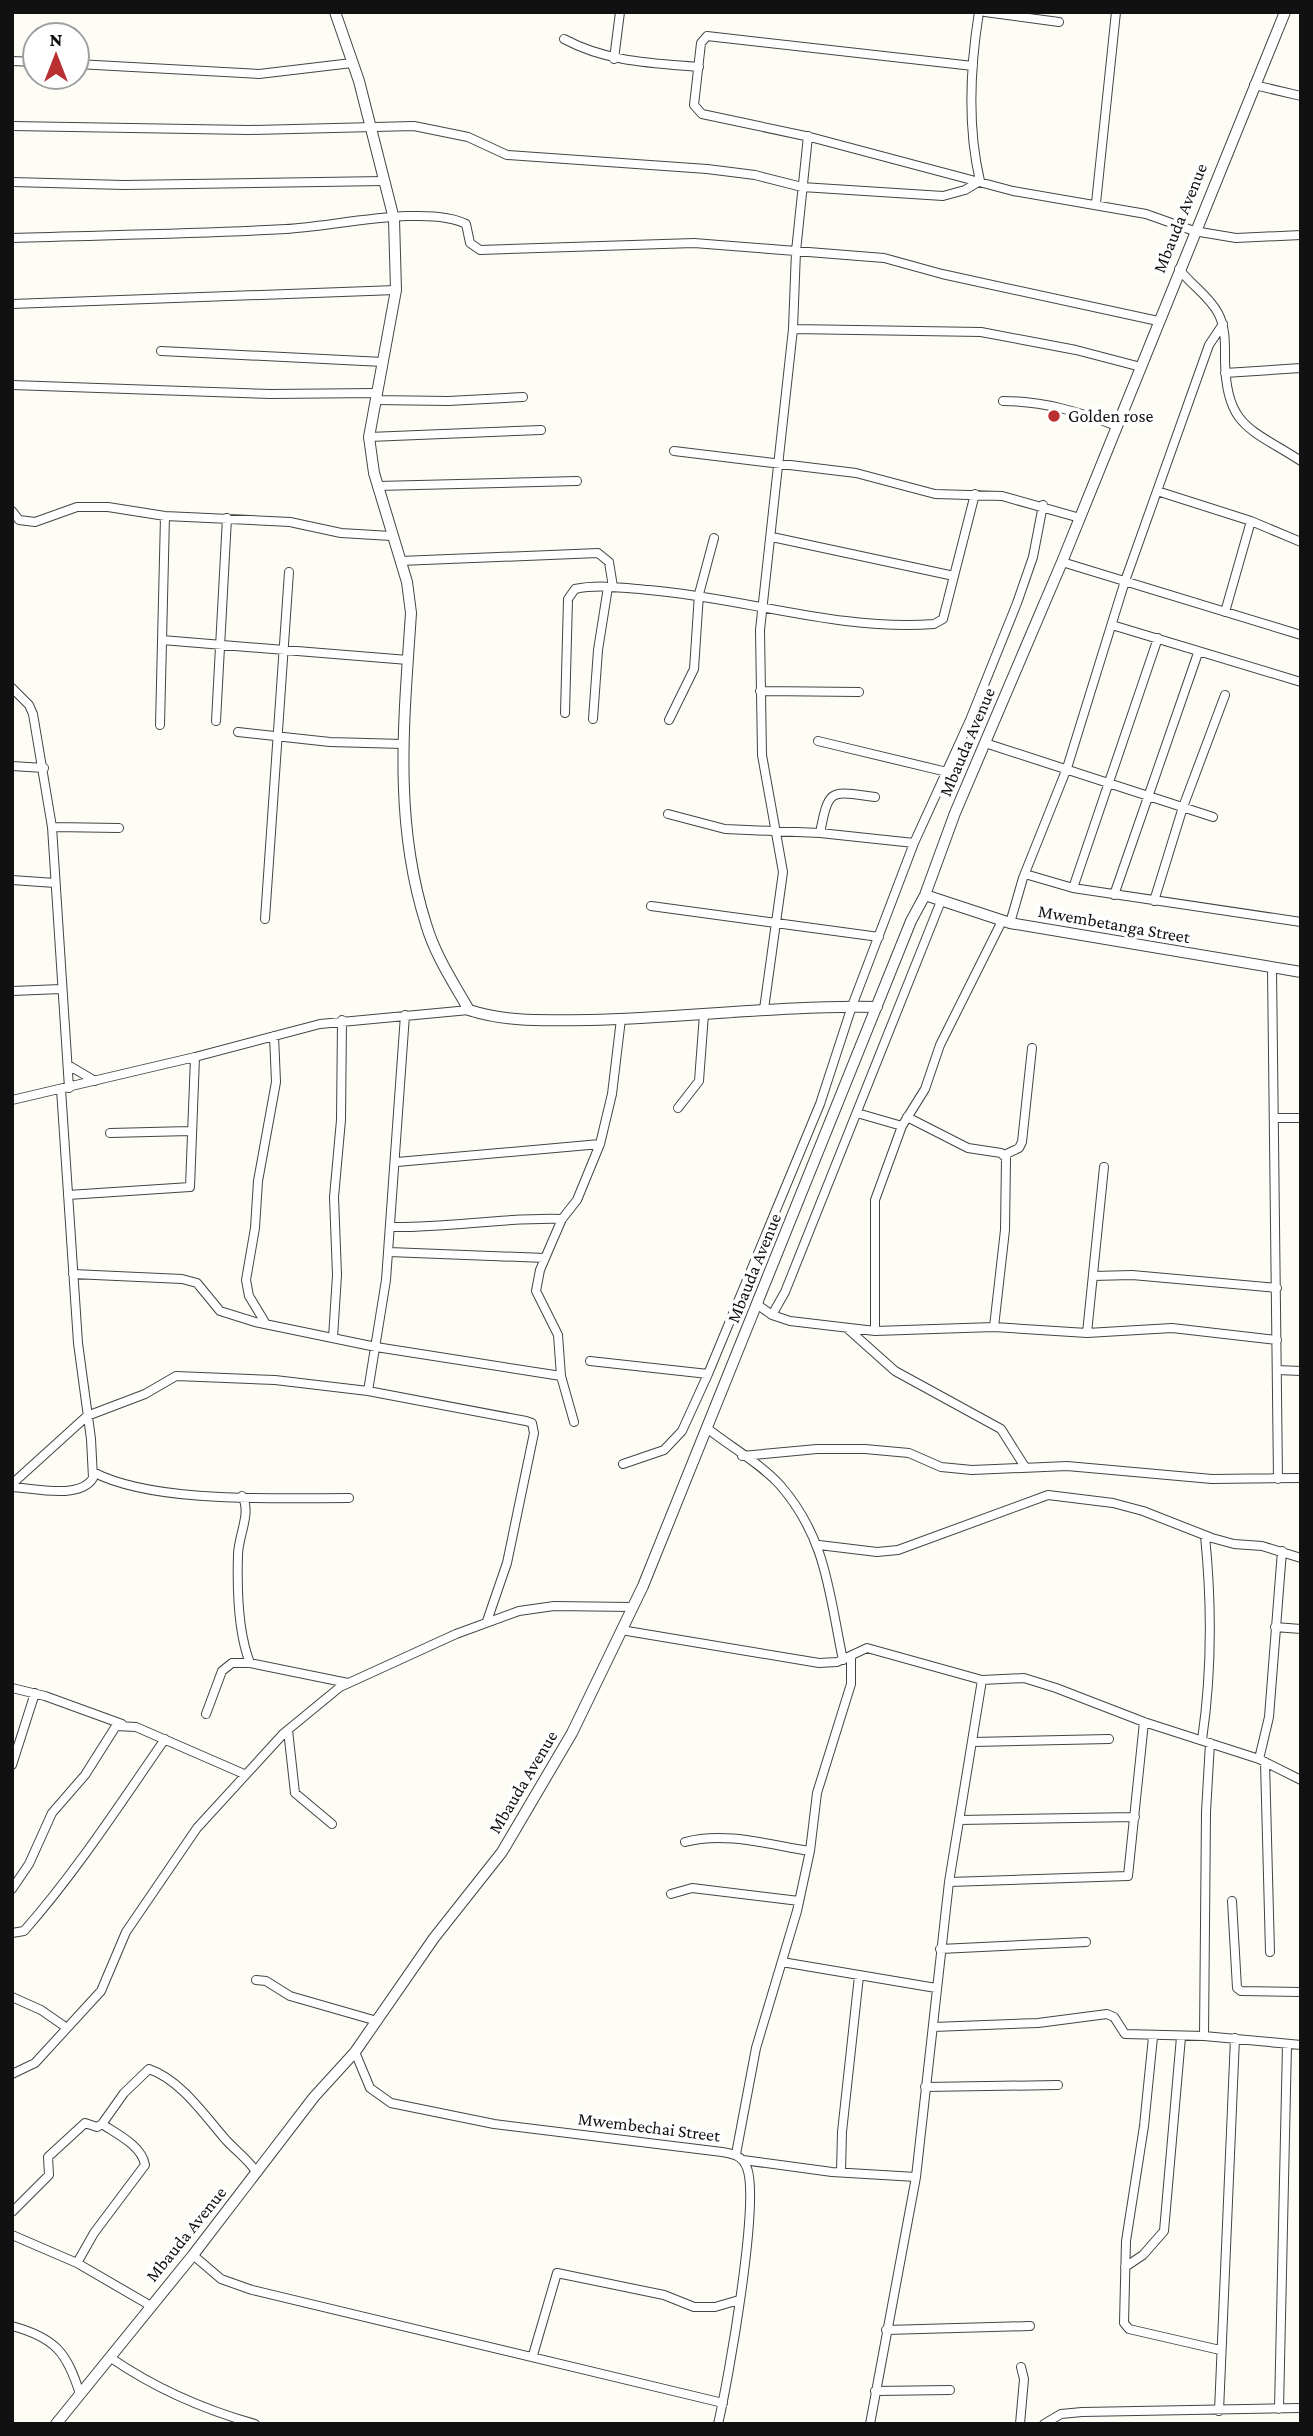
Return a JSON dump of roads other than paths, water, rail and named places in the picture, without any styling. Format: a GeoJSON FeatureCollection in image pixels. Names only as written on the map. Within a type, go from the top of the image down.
{"type":"FeatureCollection","features":[{"type":"Feature","properties":{"kind":"street"},"geometry":{"type":"LineString","coordinates":[[334,12],[352,63],[394,219],[396,290],[369,437],[377,486],[407,582],[411,613],[402,807],[419,898],[436,950],[469,1010]]}},
{"type":"Feature","properties":{"kind":"street"},"geometry":{"type":"LineString","coordinates":[[614,60],[620,12]]}},
{"type":"Feature","properties":{"kind":"street"},"geometry":{"type":"LineString","coordinates":[[979,12],[973,66],[973,149],[980,181]]}},
{"type":"Feature","properties":{"kind":"street"},"geometry":{"type":"LineString","coordinates":[[985,12],[1059,22]]}},
{"type":"Feature","properties":{"kind":"street"},"geometry":{"type":"LineString","coordinates":[[1096,203],[1116,12]]}},
{"type":"Feature","properties":{"kind":"street","name":"Mbauda Avenue"},"geometry":{"type":"LineString","coordinates":[[57,2424],[193,2255],[314,2097],[355,2052],[434,1938],[502,1852],[572,1733],[632,1607],[708,1429],[877,1007],[1080,518],[1284,12]]}},
{"type":"Feature","properties":{"kind":"street"},"geometry":{"type":"LineString","coordinates":[[973,66],[711,35],[701,43],[694,101],[698,112],[808,136],[1040,197],[1096,203],[1146,214],[1194,231],[1236,238],[1301,235]]}},
{"type":"Feature","properties":{"kind":"street"},"geometry":{"type":"LineString","coordinates":[[564,39],[594,54],[614,60],[699,67]]}},
{"type":"Feature","properties":{"kind":"street"},"geometry":{"type":"LineString","coordinates":[[91,65],[259,74],[352,63]]}},
{"type":"Feature","properties":{"kind":"street"},"geometry":{"type":"LineString","coordinates":[[1254,85],[1301,96]]}},
{"type":"Feature","properties":{"kind":"street"},"geometry":{"type":"LineString","coordinates":[[12,126],[370,129],[429,127],[468,137],[507,155],[708,169],[755,175],[802,187],[943,196],[965,190],[980,181]]}},
{"type":"Feature","properties":{"kind":"street"},"geometry":{"type":"LineString","coordinates":[[764,1009],[783,872],[762,755],[759,657],[793,329],[796,251],[808,136]]}},
{"type":"Feature","properties":{"kind":"street"},"geometry":{"type":"LineString","coordinates":[[12,182],[124,186],[385,181]]}},
{"type":"Feature","properties":{"kind":"street"},"geometry":{"type":"LineString","coordinates":[[12,238],[283,229],[418,215],[460,221],[470,230],[473,247],[480,250],[668,243],[884,258],[942,274],[1158,321]]}},
{"type":"Feature","properties":{"kind":"street"},"geometry":{"type":"LineString","coordinates":[[1179,269],[1213,306],[1223,324],[1225,373],[1232,411],[1237,419],[1301,461]]}},
{"type":"Feature","properties":{"kind":"street"},"geometry":{"type":"LineString","coordinates":[[12,303],[396,290]]}},
{"type":"Feature","properties":{"kind":"street"},"geometry":{"type":"LineString","coordinates":[[875,1331],[875,1200],[902,1126],[925,1088],[940,1045],[1006,922],[1067,768],[1125,581],[1209,345],[1223,324]]}},
{"type":"Feature","properties":{"kind":"street"},"geometry":{"type":"LineString","coordinates":[[793,329],[981,332],[1076,350],[1141,367]]}},
{"type":"Feature","properties":{"kind":"street"},"geometry":{"type":"LineString","coordinates":[[161,351],[383,362]]}},
{"type":"Feature","properties":{"kind":"street"},"geometry":{"type":"LineString","coordinates":[[1225,373],[1301,368]]}},
{"type":"Feature","properties":{"kind":"street"},"geometry":{"type":"LineString","coordinates":[[12,385],[375,396],[448,401],[523,397]]}},
{"type":"Feature","properties":{"kind":"street"},"geometry":{"type":"LineString","coordinates":[[1003,401],[1030,401],[1070,409],[1117,426]]}},
{"type":"Feature","properties":{"kind":"street"},"geometry":{"type":"LineString","coordinates":[[369,437],[541,430]]}},
{"type":"Feature","properties":{"kind":"street"},"geometry":{"type":"LineString","coordinates":[[674,451],[873,476],[935,494],[1002,496],[1044,505],[1080,518]]}},
{"type":"Feature","properties":{"kind":"street"},"geometry":{"type":"LineString","coordinates":[[377,486],[577,481]]}},
{"type":"Feature","properties":{"kind":"street"},"geometry":{"type":"LineString","coordinates":[[1157,491],[1251,521],[1301,542]]}},
{"type":"Feature","properties":{"kind":"street"},"geometry":{"type":"LineString","coordinates":[[565,713],[569,594],[579,588],[610,587],[699,594],[838,621],[934,624],[943,620],[975,494]]}},
{"type":"Feature","properties":{"kind":"street"},"geometry":{"type":"LineString","coordinates":[[623,1464],[664,1450],[682,1431],[708,1374],[820,1104],[852,1006],[914,843],[947,772],[1017,603],[1033,557],[1044,505]]}},
{"type":"Feature","properties":{"kind":"street"},"geometry":{"type":"LineString","coordinates":[[13,514],[19,520],[36,522],[77,507],[90,506],[165,516],[290,522],[341,533],[391,536]]}},
{"type":"Feature","properties":{"kind":"street"},"geometry":{"type":"LineString","coordinates":[[160,725],[165,516]]}},
{"type":"Feature","properties":{"kind":"street"},"geometry":{"type":"LineString","coordinates":[[216,721],[227,518]]}},
{"type":"Feature","properties":{"kind":"street"},"geometry":{"type":"LineString","coordinates":[[1225,611],[1251,521]]}},
{"type":"Feature","properties":{"kind":"street"},"geometry":{"type":"LineString","coordinates":[[772,537],[954,576]]}},
{"type":"Feature","properties":{"kind":"street"},"geometry":{"type":"LineString","coordinates":[[669,720],[694,669],[699,594],[715,538]]}},
{"type":"Feature","properties":{"kind":"street"},"geometry":{"type":"LineString","coordinates":[[400,561],[598,553],[609,562],[610,587],[599,640],[593,719]]}},
{"type":"Feature","properties":{"kind":"street"},"geometry":{"type":"LineString","coordinates":[[1062,562],[1301,635]]}},
{"type":"Feature","properties":{"kind":"street"},"geometry":{"type":"LineString","coordinates":[[265,919],[289,572]]}},
{"type":"Feature","properties":{"kind":"street"},"geometry":{"type":"LineString","coordinates":[[1112,625],[1301,682]]}},
{"type":"Feature","properties":{"kind":"street"},"geometry":{"type":"LineString","coordinates":[[1073,888],[1158,638]]}},
{"type":"Feature","properties":{"kind":"street"},"geometry":{"type":"LineString","coordinates":[[162,640],[222,644],[285,653],[408,660]]}},
{"type":"Feature","properties":{"kind":"street"},"geometry":{"type":"LineString","coordinates":[[1114,895],[1198,653]]}},
{"type":"Feature","properties":{"kind":"street"},"geometry":{"type":"LineString","coordinates":[[12,688],[29,705],[33,714],[52,828],[68,1065],[65,1089],[73,1274],[93,1472],[89,1484],[70,1490],[12,1486]]}},
{"type":"Feature","properties":{"kind":"street"},"geometry":{"type":"LineString","coordinates":[[760,691],[859,692]]}},
{"type":"Feature","properties":{"kind":"street"},"geometry":{"type":"LineString","coordinates":[[1154,901],[1183,807],[1225,695]]}},
{"type":"Feature","properties":{"kind":"street"},"geometry":{"type":"LineString","coordinates":[[238,732],[330,742],[403,744]]}},
{"type":"Feature","properties":{"kind":"street"},"geometry":{"type":"LineString","coordinates":[[818,741],[947,772]]}},
{"type":"Feature","properties":{"kind":"street"},"geometry":{"type":"LineString","coordinates":[[985,743],[1213,817]]}},
{"type":"Feature","properties":{"kind":"street"},"geometry":{"type":"LineString","coordinates":[[12,766],[44,768]]}},
{"type":"Feature","properties":{"kind":"street"},"geometry":{"type":"LineString","coordinates":[[820,833],[826,800],[833,795],[844,793],[875,797]]}},
{"type":"Feature","properties":{"kind":"street"},"geometry":{"type":"LineString","coordinates":[[668,814],[725,829],[820,833],[914,843]]}},
{"type":"Feature","properties":{"kind":"street"},"geometry":{"type":"LineString","coordinates":[[52,828],[119,828]]}},
{"type":"Feature","properties":{"kind":"street"},"geometry":{"type":"LineString","coordinates":[[1025,874],[1073,888],[1301,922]]}},
{"type":"Feature","properties":{"kind":"street"},"geometry":{"type":"LineString","coordinates":[[12,880],[55,883]]}},
{"type":"Feature","properties":{"kind":"street","name":"Mwembetanga Street"},"geometry":{"type":"LineString","coordinates":[[925,895],[1006,922],[1301,972]]}},
{"type":"Feature","properties":{"kind":"street"},"geometry":{"type":"LineString","coordinates":[[772,1315],[785,1292],[941,901]]}},
{"type":"Feature","properties":{"kind":"street"},"geometry":{"type":"LineString","coordinates":[[651,906],[878,937]]}},
{"type":"Feature","properties":{"kind":"street"},"geometry":{"type":"LineString","coordinates":[[1272,969],[1276,1118],[1278,1479]]}},
{"type":"Feature","properties":{"kind":"street"},"geometry":{"type":"LineString","coordinates":[[12,991],[61,989]]}},
{"type":"Feature","properties":{"kind":"street"},"geometry":{"type":"LineString","coordinates":[[12,1100],[342,1020],[469,1010],[532,1021],[621,1019],[764,1009],[877,1007]]}},
{"type":"Feature","properties":{"kind":"street"},"geometry":{"type":"LineString","coordinates":[[678,1108],[699,1081],[704,1014]]}},
{"type":"Feature","properties":{"kind":"street"},"geometry":{"type":"LineString","coordinates":[[368,1391],[391,1227],[405,1015]]}},
{"type":"Feature","properties":{"kind":"street"},"geometry":{"type":"LineString","coordinates":[[573,1422],[561,1376],[558,1335],[536,1291],[545,1258],[562,1219],[577,1200],[600,1144],[612,1094],[621,1019]]}},
{"type":"Feature","properties":{"kind":"street"},"geometry":{"type":"LineString","coordinates":[[333,1338],[337,1275],[334,1197],[341,1120],[342,1020]]}},
{"type":"Feature","properties":{"kind":"street"},"geometry":{"type":"LineString","coordinates":[[266,1324],[249,1296],[246,1280],[255,1228],[258,1181],[276,1082],[274,1036]]}},
{"type":"Feature","properties":{"kind":"street"},"geometry":{"type":"LineString","coordinates":[[907,1117],[968,1148],[1004,1155],[1019,1148],[1022,1142],[1032,1048]]}},
{"type":"Feature","properties":{"kind":"street"},"geometry":{"type":"LineString","coordinates":[[68,1195],[190,1187],[190,1131],[195,1057]]}},
{"type":"Feature","properties":{"kind":"street"},"geometry":{"type":"LineString","coordinates":[[68,1065],[96,1081]]}},
{"type":"Feature","properties":{"kind":"street"},"geometry":{"type":"LineString","coordinates":[[857,1113],[902,1126]]}},
{"type":"Feature","properties":{"kind":"street"},"geometry":{"type":"LineString","coordinates":[[1276,1118],[1301,1118]]}},
{"type":"Feature","properties":{"kind":"street"},"geometry":{"type":"LineString","coordinates":[[110,1133],[190,1131]]}},
{"type":"Feature","properties":{"kind":"street"},"geometry":{"type":"LineString","coordinates":[[397,1162],[600,1144]]}},
{"type":"Feature","properties":{"kind":"street"},"geometry":{"type":"LineString","coordinates":[[994,1327],[1005,1230],[1007,1166],[1004,1155]]}},
{"type":"Feature","properties":{"kind":"street"},"geometry":{"type":"LineString","coordinates":[[1087,1333],[1104,1167]]}},
{"type":"Feature","properties":{"kind":"street"},"geometry":{"type":"LineString","coordinates":[[391,1227],[562,1219]]}},
{"type":"Feature","properties":{"kind":"street"},"geometry":{"type":"LineString","coordinates":[[388,1251],[545,1258]]}},
{"type":"Feature","properties":{"kind":"street"},"geometry":{"type":"LineString","coordinates":[[73,1274],[120,1274],[194,1282],[220,1311],[266,1324],[376,1347],[561,1376]]}},
{"type":"Feature","properties":{"kind":"street"},"geometry":{"type":"LineString","coordinates":[[1093,1276],[1132,1275],[1277,1289]]}},
{"type":"Feature","properties":{"kind":"street"},"geometry":{"type":"LineString","coordinates":[[758,1306],[772,1315],[848,1329],[875,1331],[994,1327],[1087,1333],[1172,1328],[1277,1340]]}},
{"type":"Feature","properties":{"kind":"street"},"geometry":{"type":"LineString","coordinates":[[848,1329],[895,1371],[1001,1429],[1025,1466]]}},
{"type":"Feature","properties":{"kind":"street"},"geometry":{"type":"LineString","coordinates":[[590,1361],[708,1374]]}},
{"type":"Feature","properties":{"kind":"street"},"geometry":{"type":"LineString","coordinates":[[1277,1370],[1301,1371]]}},
{"type":"Feature","properties":{"kind":"street"},"geometry":{"type":"LineString","coordinates":[[12,1486],[87,1416],[145,1394],[176,1376],[275,1380],[368,1391],[526,1421],[534,1427],[507,1563],[487,1621]]}},
{"type":"Feature","properties":{"kind":"street"},"geometry":{"type":"LineString","coordinates":[[708,1429],[779,1484],[806,1520],[819,1545],[851,1684],[817,1793],[810,1851],[799,1901],[756,2048],[740,2157],[749,2177],[750,2192],[739,2300],[718,2424]]}},
{"type":"Feature","properties":{"kind":"street"},"geometry":{"type":"LineString","coordinates":[[742,1456],[817,1449],[865,1449],[909,1453],[941,1467],[972,1470],[1067,1466],[1212,1479],[1301,1478]]}},
{"type":"Feature","properties":{"kind":"street"},"geometry":{"type":"LineString","coordinates":[[93,1472],[121,1485],[145,1490],[242,1496],[349,1498]]}},
{"type":"Feature","properties":{"kind":"street"},"geometry":{"type":"LineString","coordinates":[[819,1545],[877,1552],[898,1549],[1048,1495],[1123,1505],[1206,1536],[1234,1544],[1262,1546],[1301,1558]]}},
{"type":"Feature","properties":{"kind":"street"},"geometry":{"type":"LineString","coordinates":[[242,1496],[246,1510],[239,1542],[238,1574],[250,1664]]}},
{"type":"Feature","properties":{"kind":"street"},"geometry":{"type":"LineString","coordinates":[[1204,2036],[1206,1741],[1211,1628],[1206,1536]]}},
{"type":"Feature","properties":{"kind":"street"},"geometry":{"type":"LineString","coordinates":[[1270,1952],[1262,1760],[1269,1717],[1282,1551]]}},
{"type":"Feature","properties":{"kind":"street"},"geometry":{"type":"LineString","coordinates":[[12,2074],[35,2063],[101,1992],[126,1932],[187,1840],[244,1774],[268,1754],[288,1730],[348,1684],[487,1621],[519,1611],[554,1606],[632,1607]]}},
{"type":"Feature","properties":{"kind":"street"},"geometry":{"type":"LineString","coordinates":[[1275,1627],[1301,1629]]}},
{"type":"Feature","properties":{"kind":"street"},"geometry":{"type":"LineString","coordinates":[[621,1630],[819,1663],[847,1658],[859,1649],[867,1648],[982,1681],[1024,1678],[1144,1722],[1262,1760],[1301,1780]]}},
{"type":"Feature","properties":{"kind":"street"},"geometry":{"type":"LineString","coordinates":[[206,1714],[226,1667],[237,1662],[348,1684]]}},
{"type":"Feature","properties":{"kind":"street"},"geometry":{"type":"LineString","coordinates":[[870,2424],[916,2177],[940,1949],[982,1681]]}},
{"type":"Feature","properties":{"kind":"street"},"geometry":{"type":"LineString","coordinates":[[12,1688],[34,1693],[165,1739],[244,1774]]}},
{"type":"Feature","properties":{"kind":"street"},"geometry":{"type":"LineString","coordinates":[[12,1765],[34,1693]]}},
{"type":"Feature","properties":{"kind":"street"},"geometry":{"type":"LineString","coordinates":[[949,1882],[1126,1878],[1130,1874],[1144,1722]]}},
{"type":"Feature","properties":{"kind":"street"},"geometry":{"type":"LineString","coordinates":[[12,1889],[29,1864],[52,1813],[85,1774],[116,1726],[125,1725]]}},
{"type":"Feature","properties":{"kind":"street"},"geometry":{"type":"LineString","coordinates":[[288,1730],[295,1793],[332,1824]]}},
{"type":"Feature","properties":{"kind":"street"},"geometry":{"type":"LineString","coordinates":[[973,1742],[1109,1738]]}},
{"type":"Feature","properties":{"kind":"street"},"geometry":{"type":"LineString","coordinates":[[12,1933],[23,1931],[49,1901],[100,1834],[165,1739]]}},
{"type":"Feature","properties":{"kind":"street"},"geometry":{"type":"LineString","coordinates":[[959,1820],[1135,1817]]}},
{"type":"Feature","properties":{"kind":"street"},"geometry":{"type":"LineString","coordinates":[[685,1842],[704,1837],[728,1838],[810,1851]]}},
{"type":"Feature","properties":{"kind":"street"},"geometry":{"type":"LineString","coordinates":[[671,1894],[692,1888],[799,1901]]}},
{"type":"Feature","properties":{"kind":"street"},"geometry":{"type":"LineString","coordinates":[[1232,1901],[1237,1989],[1301,1992]]}},
{"type":"Feature","properties":{"kind":"street"},"geometry":{"type":"LineString","coordinates":[[940,1949],[1086,1942]]}},
{"type":"Feature","properties":{"kind":"street"},"geometry":{"type":"LineString","coordinates":[[782,1962],[936,1988]]}},
{"type":"Feature","properties":{"kind":"street"},"geometry":{"type":"LineString","coordinates":[[841,2172],[842,2132],[859,1976]]}},
{"type":"Feature","properties":{"kind":"street"},"geometry":{"type":"LineString","coordinates":[[256,1980],[266,1981],[290,1996],[377,2021]]}},
{"type":"Feature","properties":{"kind":"street"},"geometry":{"type":"LineString","coordinates":[[12,1997],[41,2010],[67,2028]]}},
{"type":"Feature","properties":{"kind":"street"},"geometry":{"type":"LineString","coordinates":[[933,2027],[1038,2023],[1107,2014],[1114,2017],[1125,2035],[1153,2038],[1204,2036],[1301,2045]]}},
{"type":"Feature","properties":{"kind":"street"},"geometry":{"type":"LineString","coordinates":[[1125,2267],[1155,2244],[1164,2231],[1181,2037]]}},
{"type":"Feature","properties":{"kind":"street"},"geometry":{"type":"LineString","coordinates":[[1153,2038],[1125,2267],[1123,2313],[1129,2329],[1220,2350]]}},
{"type":"Feature","properties":{"kind":"street"},"geometry":{"type":"LineString","coordinates":[[1219,2411],[1235,2038]]}},
{"type":"Feature","properties":{"kind":"street"},"geometry":{"type":"LineString","coordinates":[[1279,2409],[1287,2044]]}},
{"type":"Feature","properties":{"kind":"street","name":"Mwembechai Street"},"geometry":{"type":"LineString","coordinates":[[355,2052],[370,2088],[391,2103],[494,2124],[841,2172],[916,2177]]}},
{"type":"Feature","properties":{"kind":"street"},"geometry":{"type":"LineString","coordinates":[[12,2213],[50,2175],[48,2157],[85,2123],[97,2127],[102,2124],[124,2093],[144,2072],[151,2069],[190,2099],[257,2172]]}},
{"type":"Feature","properties":{"kind":"street"},"geometry":{"type":"LineString","coordinates":[[925,2087],[1058,2085]]}},
{"type":"Feature","properties":{"kind":"street"},"geometry":{"type":"LineString","coordinates":[[77,2263],[93,2233],[145,2165],[136,2149],[102,2124]]}},
{"type":"Feature","properties":{"kind":"street"},"geometry":{"type":"LineString","coordinates":[[12,2235],[77,2263],[151,2305]]}},
{"type":"Feature","properties":{"kind":"street"},"geometry":{"type":"LineString","coordinates":[[193,2255],[221,2279],[252,2290],[533,2355],[723,2403]]}},
{"type":"Feature","properties":{"kind":"street"},"geometry":{"type":"LineString","coordinates":[[533,2355],[557,2273],[664,2295],[694,2307],[715,2307],[739,2300]]}},
{"type":"Feature","properties":{"kind":"street"},"geometry":{"type":"LineString","coordinates":[[12,2326],[61,2350],[69,2363],[80,2394]]}},
{"type":"Feature","properties":{"kind":"street"},"geometry":{"type":"LineString","coordinates":[[886,2330],[1030,2326]]}},
{"type":"Feature","properties":{"kind":"street"},"geometry":{"type":"LineString","coordinates":[[111,2358],[143,2381],[178,2398],[256,2424]]}},
{"type":"Feature","properties":{"kind":"street"},"geometry":{"type":"LineString","coordinates":[[1020,2424],[1024,2379],[1021,2367]]}},
{"type":"Feature","properties":{"kind":"street"},"geometry":{"type":"LineString","coordinates":[[875,2391],[950,2390]]}},
{"type":"Feature","properties":{"kind":"street"},"geometry":{"type":"LineString","coordinates":[[1044,2424],[1056,2415],[1075,2413],[1301,2408]]}},
{"type":"Feature","properties":{"kind":"place","name":"Golden rose"},"geometry":{"type":"Point","coordinates":[1054,416]}}]}
